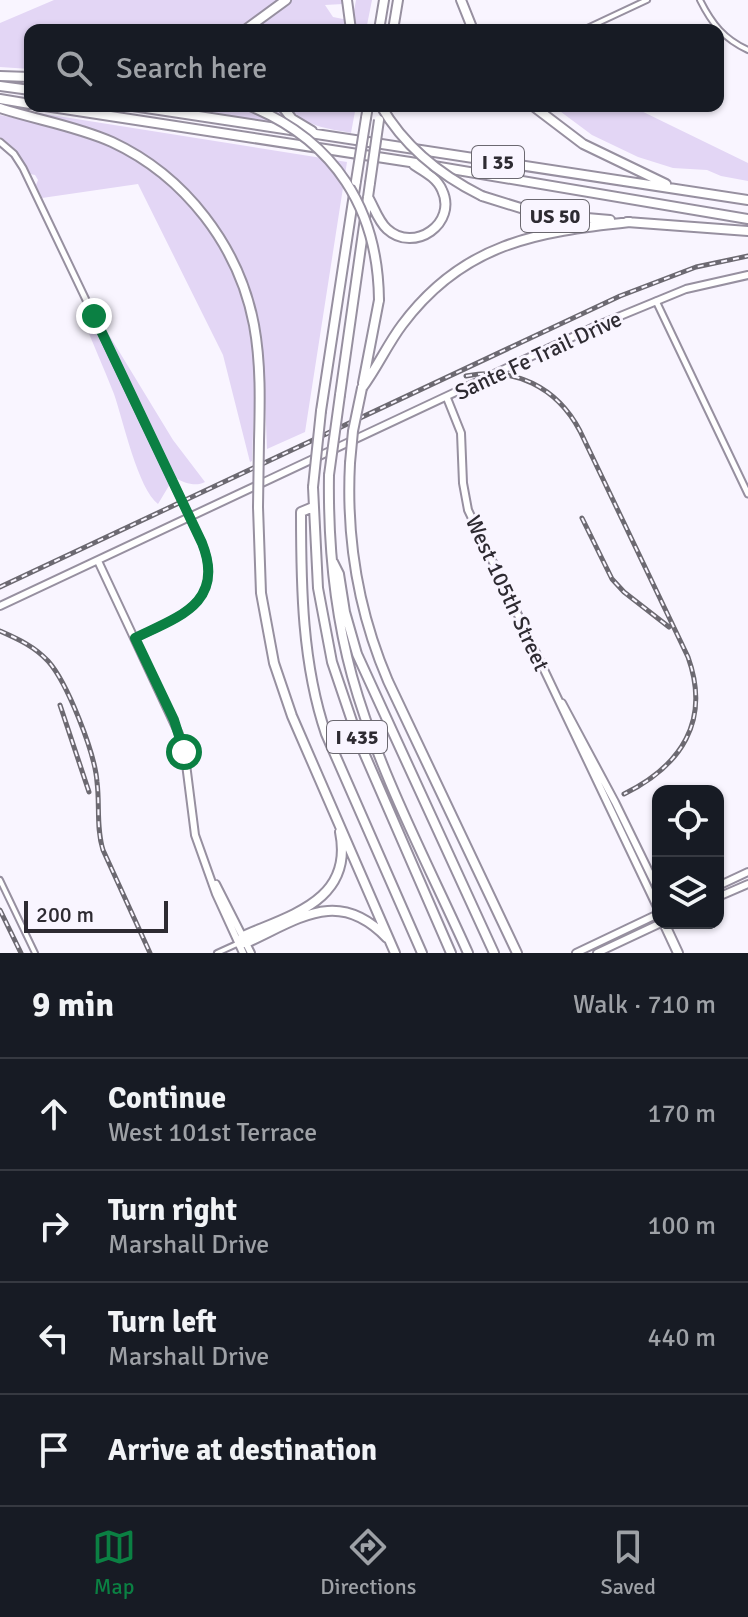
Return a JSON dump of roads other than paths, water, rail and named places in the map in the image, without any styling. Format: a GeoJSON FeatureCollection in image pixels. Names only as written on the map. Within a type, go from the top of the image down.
{"type":"FeatureCollection","features":[{"type":"Feature","properties":{"kind":"highway"},"geometry":{"type":"LineString","coordinates":[[253,24],[286,0]]}},
{"type":"Feature","properties":{"kind":"highway"},"geometry":{"type":"LineString","coordinates":[[380,24],[384,0]]}},
{"type":"Feature","properties":{"kind":"highway"},"geometry":{"type":"LineString","coordinates":[[394,24],[398,0]]}},
{"type":"Feature","properties":{"kind":"highway"},"geometry":{"type":"LineString","coordinates":[[461,0],[471,24]]}},
{"type":"Feature","properties":{"kind":"highway"},"geometry":{"type":"LineString","coordinates":[[348,4],[350,24]]}},
{"type":"Feature","properties":{"kind":"highway"},"geometry":{"type":"LineString","coordinates":[[0,76],[24,77]]}},
{"type":"Feature","properties":{"kind":"highway"},"geometry":{"type":"LineString","coordinates":[[0,86],[24,89]]}},
{"type":"Feature","properties":{"kind":"highway"},"geometry":{"type":"LineString","coordinates":[[0,99],[24,103]]}},
{"type":"Feature","properties":{"kind":"highway"},"geometry":{"type":"LineString","coordinates":[[0,108],[86,132],[114,143],[149,164],[172,183],[208,222],[237,270],[251,313],[259,372],[261,593],[274,663],[292,716],[395,953]]}},
{"type":"Feature","properties":{"kind":"highway","name":"I 35"},"geometry":{"type":"LineString","coordinates":[[84,112],[410,162],[748,219]]}},
{"type":"Feature","properties":{"kind":"highway","name":"I 35"},"geometry":{"type":"LineString","coordinates":[[171,112],[748,200]]}},
{"type":"Feature","properties":{"kind":"highway"},"geometry":{"type":"LineString","coordinates":[[262,112],[301,134],[325,155],[344,178],[369,227],[378,267],[379,300],[353,431],[349,513],[353,561],[362,606],[388,681],[517,953]]}},
{"type":"Feature","properties":{"kind":"highway"},"geometry":{"type":"LineString","coordinates":[[287,112],[292,119],[318,135]]}},
{"type":"Feature","properties":{"kind":"highway","name":"I 435"},"geometry":{"type":"LineString","coordinates":[[367,112],[321,411],[313,487],[315,561],[321,611],[343,696],[358,739],[451,953]]}},
{"type":"Feature","properties":{"kind":"highway","name":"I 435"},"geometry":{"type":"LineString","coordinates":[[380,112],[329,475],[330,554],[345,645],[367,723],[468,953]]}},
{"type":"Feature","properties":{"kind":"highway","name":"US 50"},"geometry":{"type":"LineString","coordinates":[[385,112],[399,133],[423,157],[454,181],[482,196],[540,214],[748,231]]}},
{"type":"Feature","properties":{"kind":"highway"},"geometry":{"type":"LineString","coordinates":[[541,112],[583,144],[678,190]]}},
{"type":"Feature","properties":{"kind":"highway"},"geometry":{"type":"LineString","coordinates":[[368,196],[382,224],[393,234],[412,239],[434,229],[444,214],[444,193],[436,180],[410,162]]}},
{"type":"Feature","properties":{"kind":"highway"},"geometry":{"type":"LineString","coordinates":[[362,388],[391,341],[419,305],[468,264],[499,248],[538,234],[630,222]]}},
{"type":"Feature","properties":{"kind":"highway"},"geometry":{"type":"LineString","coordinates":[[313,507],[301,512],[301,538],[307,653],[317,706],[335,755],[422,953]]}},
{"type":"Feature","properties":{"kind":"highway"},"geometry":{"type":"LineString","coordinates":[[330,554],[339,574],[345,612],[357,654],[494,953]]}},
{"type":"Feature","properties":{"kind":"highway"},"geometry":{"type":"LineString","coordinates":[[242,941],[307,908],[331,887],[343,853],[337,819]]}},
{"type":"Feature","properties":{"kind":"highway"},"geometry":{"type":"LineString","coordinates":[[242,941],[309,915],[334,910],[364,917],[390,942]]}},
{"type":"Feature","properties":{"kind":"highway"},"geometry":{"type":"LineString","coordinates":[[665,929],[678,953]]}},
{"type":"Feature","properties":{"kind":"main road","name":"Sante Fe Trail Drive"},"geometry":{"type":"LineString","coordinates":[[0,606],[582,333],[706,283],[748,275]]}},
{"type":"Feature","properties":{"kind":"main road","name":"West 105th Street"},"geometry":{"type":"LineString","coordinates":[[447,398],[461,433],[463,483],[468,510],[652,898]]}},
{"type":"Feature","properties":{"kind":"main road"},"geometry":{"type":"LineString","coordinates":[[98,561],[179,734],[186,764],[191,818],[200,849],[242,941],[251,953]]}},
{"type":"Feature","properties":{"kind":"main road","name":"West 105th Street"},"geometry":{"type":"LineString","coordinates":[[555,694],[615,802],[652,878]]}},
{"type":"Feature","properties":{"kind":"main road"},"geometry":{"type":"LineString","coordinates":[[724,883],[748,872]]}},
{"type":"Feature","properties":{"kind":"main road"},"geometry":{"type":"LineString","coordinates":[[724,894],[748,884]]}},
{"type":"Feature","properties":{"kind":"main road"},"geometry":{"type":"LineString","coordinates":[[576,953],[652,914]]}},
{"type":"Feature","properties":{"kind":"main road"},"geometry":{"type":"LineString","coordinates":[[597,953],[652,928]]}},
{"type":"Feature","properties":{"kind":"main road"},"geometry":{"type":"LineString","coordinates":[[242,941],[243,953]]}},
{"type":"Feature","properties":{"kind":"street"},"geometry":{"type":"LineString","coordinates":[[596,24],[647,0]]}},
{"type":"Feature","properties":{"kind":"street"},"geometry":{"type":"LineString","coordinates":[[700,0],[714,24]]}},
{"type":"Feature","properties":{"kind":"street"},"geometry":{"type":"LineString","coordinates":[[724,34],[747,50]]}},
{"type":"Feature","properties":{"kind":"street"},"geometry":{"type":"LineString","coordinates":[[0,142],[14,154],[23,168],[208,561],[209,574],[199,600],[182,615],[135,638]]}},
{"type":"Feature","properties":{"kind":"street"},"geometry":{"type":"LineString","coordinates":[[656,301],[748,494]]}},
{"type":"Feature","properties":{"kind":"street"},"geometry":{"type":"LineString","coordinates":[[0,880],[35,953]]}},
{"type":"Feature","properties":{"kind":"street"},"geometry":{"type":"LineString","coordinates":[[217,953],[242,941]]}},
{"type":"Feature","properties":{"kind":"railway"},"geometry":{"type":"LineString","coordinates":[[0,587],[620,296],[696,267],[748,256]]}},
{"type":"Feature","properties":{"kind":"railway"},"geometry":{"type":"LineString","coordinates":[[466,376],[501,374],[517,377],[532,383],[559,402],[580,431],[688,657],[696,701],[686,739],[661,770],[624,794]]}},
{"type":"Feature","properties":{"kind":"railway"},"geometry":{"type":"LineString","coordinates":[[582,518],[612,579],[669,627]]}},
{"type":"Feature","properties":{"kind":"railway"},"geometry":{"type":"LineString","coordinates":[[0,631],[26,643],[43,656],[71,701],[95,769],[103,850],[150,953]]}},
{"type":"Feature","properties":{"kind":"railway"},"geometry":{"type":"LineString","coordinates":[[60,705],[89,792]]}},
{"type":"Feature","properties":{"kind":"railway"},"geometry":{"type":"LineString","coordinates":[[0,910],[21,953]]}}]}
